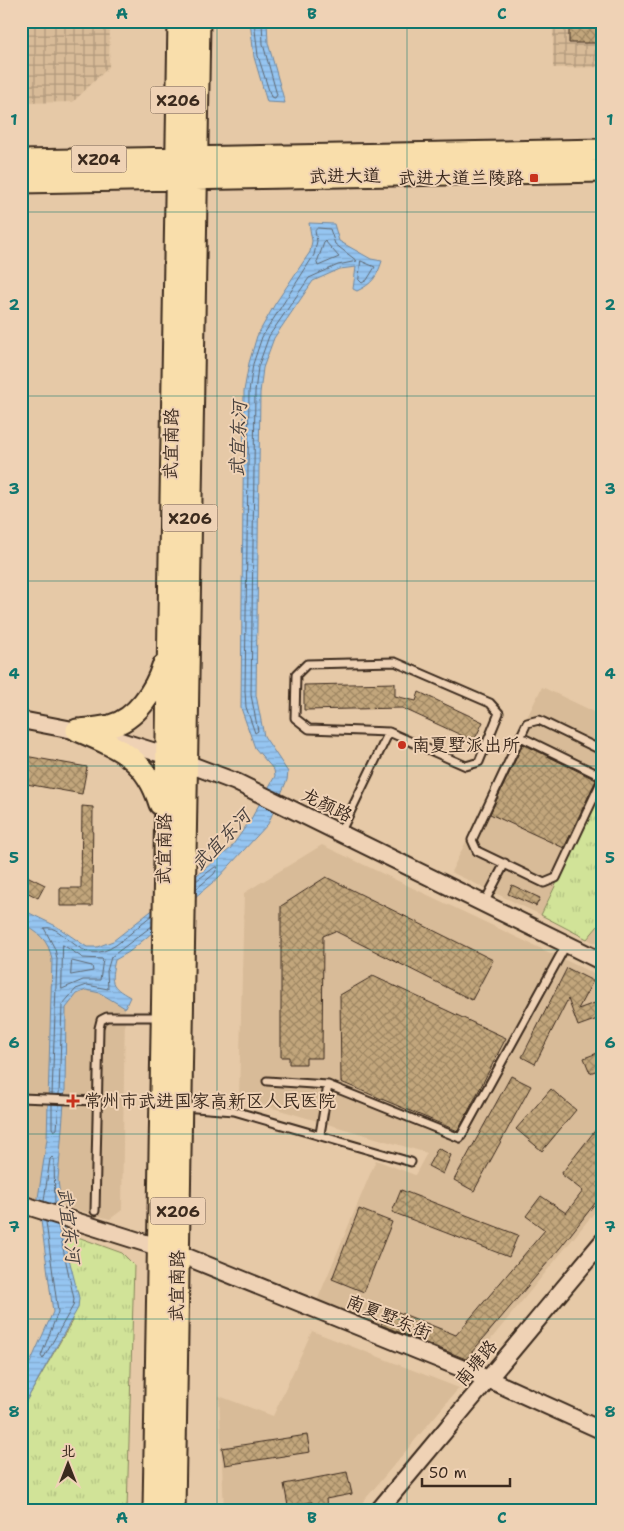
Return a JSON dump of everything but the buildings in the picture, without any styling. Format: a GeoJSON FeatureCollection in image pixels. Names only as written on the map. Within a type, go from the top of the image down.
{"type":"FeatureCollection","features":[{"type":"Feature","properties":{"kind":"main road","name":"武宜南路"},"geometry":{"type":"LineString","coordinates":[[154,1510],[168,1250],[180,1107],[186,762],[187,157],[179,21]]}},
{"type":"Feature","properties":{"kind":"main road","name":"武宜南路"},"geometry":{"type":"LineString","coordinates":[[187,157],[199,21]]}},
{"type":"Feature","properties":{"kind":"main road","name":"武进大道"},"geometry":{"type":"LineString","coordinates":[[187,157],[603,150]]}},
{"type":"Feature","properties":{"kind":"main road","name":"XZ04"},"geometry":{"type":"LineString","coordinates":[[21,161],[187,157]]}},
{"type":"Feature","properties":{"kind":"main road","name":"武进大道"},"geometry":{"type":"LineString","coordinates":[[187,179],[603,171]]}},
{"type":"Feature","properties":{"kind":"main road","name":"武宜南路"},"geometry":{"type":"LineString","coordinates":[[174,1510],[162,1017],[162,939],[167,654],[187,179]]}},
{"type":"Feature","properties":{"kind":"main road","name":"XZ04"},"geometry":{"type":"LineString","coordinates":[[21,182],[187,179]]}},
{"type":"Feature","properties":{"kind":"main road"},"geometry":{"type":"LineString","coordinates":[[77,730],[112,726],[130,716],[158,684],[167,654]]}},
{"type":"Feature","properties":{"kind":"main road"},"geometry":{"type":"LineString","coordinates":[[77,730],[116,746],[140,764],[154,784],[164,817]]}},
{"type":"Feature","properties":{"kind":"street","name":"龙颜路"},"geometry":{"type":"LineString","coordinates":[[21,720],[104,736],[186,762],[253,790],[483,905],[603,962]]}},
{"type":"Feature","properties":{"kind":"street","name":"南夏墅东街"},"geometry":{"type":"LineString","coordinates":[[28,1206],[168,1250],[488,1379],[603,1431]]}},
{"type":"Feature","properties":{"kind":"street","name":"南塘路"},"geometry":{"type":"LineString","coordinates":[[379,1510],[603,1241]]}},
{"type":"Feature","properties":{"kind":"lane"},"geometry":{"type":"LineString","coordinates":[[395,662],[490,703],[499,714],[479,762],[466,766],[388,732],[309,729],[295,718],[296,675],[307,664],[395,662]]}},
{"type":"Feature","properties":{"kind":"lane"},"geometry":{"type":"LineString","coordinates":[[520,737],[603,778],[556,878],[544,883],[477,851],[472,840],[520,737],[527,723],[539,720],[603,751]]}},
{"type":"Feature","properties":{"kind":"lane"},"geometry":{"type":"LineString","coordinates":[[340,834],[388,732]]}},
{"type":"Feature","properties":{"kind":"lane"},"geometry":{"type":"LineString","coordinates":[[483,905],[504,863]]}},
{"type":"Feature","properties":{"kind":"lane"},"geometry":{"type":"LineString","coordinates":[[267,1081],[328,1085],[460,1138],[566,945]]}},
{"type":"Feature","properties":{"kind":"lane"},"geometry":{"type":"LineString","coordinates":[[95,1211],[98,1028],[101,1020],[108,1017],[162,1017]]}},
{"type":"Feature","properties":{"kind":"lane"},"geometry":{"type":"LineString","coordinates":[[320,1134],[328,1085]]}},
{"type":"Feature","properties":{"kind":"lane"},"geometry":{"type":"LineString","coordinates":[[21,1098],[96,1101]]}},
{"type":"Feature","properties":{"kind":"lane"},"geometry":{"type":"LineString","coordinates":[[180,1107],[234,1110],[411,1162]]}},
{"type":"Feature","properties":{"kind":"shaded area"},"geometry":{"type":"Polygon","coordinates":[[[21,21],[110,21],[109,67],[73,102],[21,103],[21,21]]]}},
{"type":"Feature","properties":{"kind":"shaded area"},"geometry":{"type":"Polygon","coordinates":[[[553,21],[603,21],[603,67],[553,68],[553,21]]]}},
{"type":"Feature","properties":{"kind":"shaded area"},"geometry":{"type":"Polygon","coordinates":[[[542,687],[603,716],[603,788],[541,915],[451,872],[542,687]]]}},
{"type":"Feature","properties":{"kind":"shaded area"},"geometry":{"type":"Polygon","coordinates":[[[322,845],[603,978],[603,1202],[469,1366],[317,1301],[376,1160],[415,1175],[427,1153],[239,1098],[244,893],[322,845]]]}},
{"type":"Feature","properties":{"kind":"shaded area"},"geometry":{"type":"Polygon","coordinates":[[[603,920],[603,947],[587,939],[603,920]]]}},
{"type":"Feature","properties":{"kind":"shaded area","name":"常州市武进国家高新区人民医院"},"geometry":{"type":"Polygon","coordinates":[[[21,923],[40,934],[100,993],[125,1008],[122,1210],[110,1219],[21,1194],[21,923]]]}},
{"type":"Feature","properties":{"kind":"shaded area"},"geometry":{"type":"Polygon","coordinates":[[[312,1331],[459,1388],[356,1510],[224,1510],[219,1396],[273,1416],[312,1331]]]}},
{"type":"Feature","properties":{"kind":"green space"},"geometry":{"type":"Polygon","coordinates":[[[603,788],[603,920],[587,939],[541,915],[603,788]]]}},
{"type":"Feature","properties":{"kind":"green space"},"geometry":{"type":"Polygon","coordinates":[[[64,1232],[122,1253],[134,1265],[127,1510],[21,1510],[21,1410],[72,1321],[64,1232]]]}},
{"type":"Feature","properties":{"kind":"water"},"geometry":{"type":"Polygon","coordinates":[[[250,21],[267,21],[268,43],[285,103],[267,102],[254,57],[250,21]]]}},
{"type":"Feature","properties":{"kind":"water"},"geometry":{"type":"Polygon","coordinates":[[[309,223],[334,224],[339,241],[371,259],[382,261],[373,279],[367,286],[357,291],[353,289],[356,267],[340,269],[313,281],[274,338],[263,368],[260,393],[256,695],[264,736],[288,772],[287,780],[268,824],[218,878],[129,952],[115,960],[112,974],[113,983],[119,990],[130,997],[125,1008],[100,993],[86,990],[77,994],[66,1008],[65,1090],[58,1180],[66,1247],[79,1298],[78,1308],[21,1410],[21,1383],[53,1312],[38,1198],[47,1139],[52,960],[51,953],[42,937],[21,923],[21,909],[56,926],[87,947],[97,947],[113,941],[230,849],[251,819],[275,776],[274,770],[255,748],[241,708],[244,391],[249,363],[257,336],[275,304],[310,252],[312,241],[309,223]]]}},
{"type":"Feature","properties":{"kind":"waterway","name":"武宜东河"},"geometry":{"type":"LineString","coordinates":[[21,1383],[27,1373]]}},
{"type":"Feature","properties":{"kind":"place","name":"武进大道兰陵路"},"geometry":{"type":"Point","coordinates":[534,178]}},
{"type":"Feature","properties":{"kind":"place","name":"南夏墅派出所"},"geometry":{"type":"Point","coordinates":[402,745]}},
{"type":"Feature","properties":{"kind":"place","name":"常州市武进国家高新区人民医院"},"geometry":{"type":"Point","coordinates":[73,1101]}}]}
